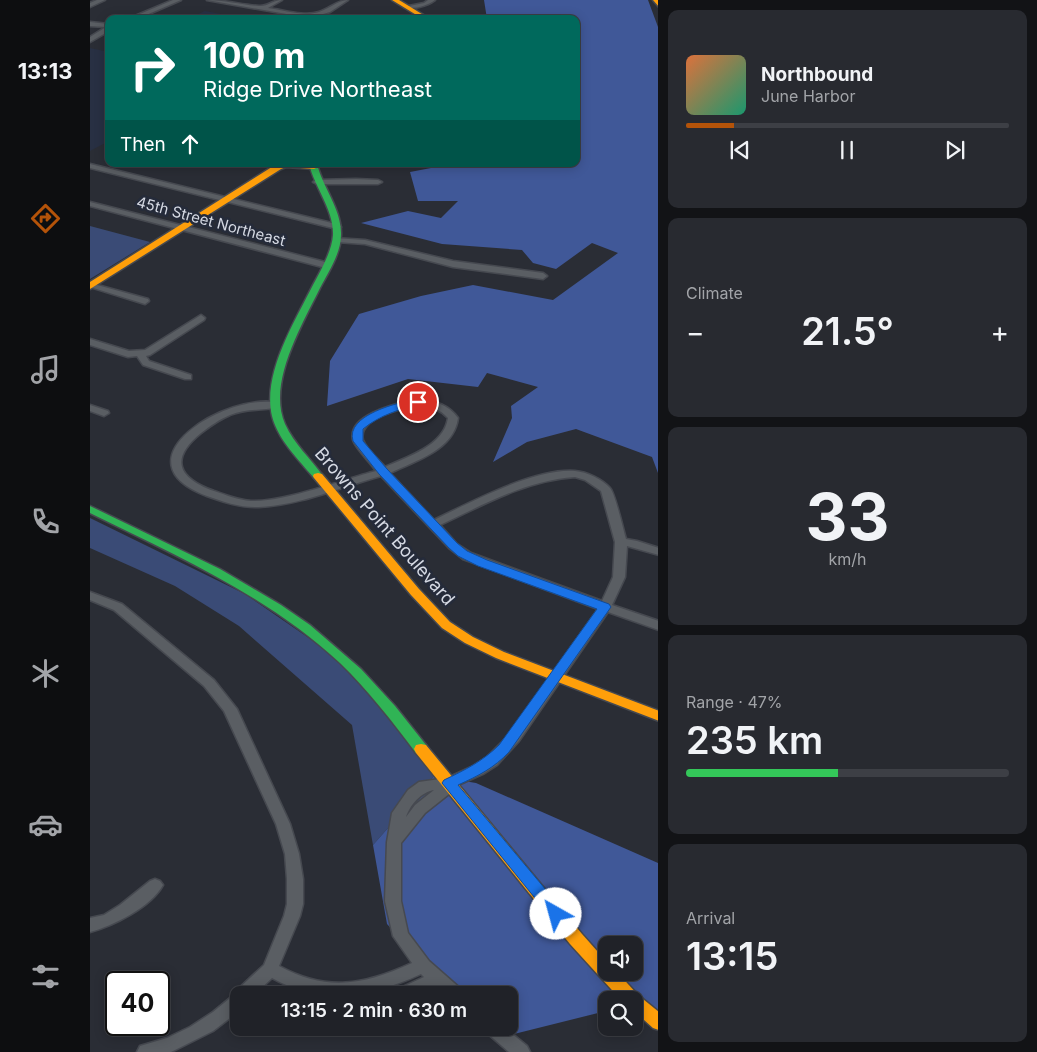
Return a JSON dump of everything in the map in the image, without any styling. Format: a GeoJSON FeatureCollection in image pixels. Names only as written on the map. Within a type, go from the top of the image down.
{"type":"FeatureCollection","features":[{"type":"Feature","properties":{"kind":"street"},"geometry":{"type":"LineString","coordinates":[[90,0],[100,1]]}},
{"type":"Feature","properties":{"kind":"street"},"geometry":{"type":"LineString","coordinates":[[141,15],[178,0]]}},
{"type":"Feature","properties":{"kind":"street"},"geometry":{"type":"LineString","coordinates":[[210,0],[302,15]]}},
{"type":"Feature","properties":{"kind":"street"},"geometry":{"type":"LineString","coordinates":[[262,9],[279,0]]}},
{"type":"Feature","properties":{"kind":"street"},"geometry":{"type":"LineString","coordinates":[[312,15],[329,10],[345,0]]}},
{"type":"Feature","properties":{"kind":"street"},"geometry":{"type":"LineString","coordinates":[[395,0],[418,15]]}},
{"type":"Feature","properties":{"kind":"street"},"geometry":{"type":"LineString","coordinates":[[407,7],[426,4],[432,0]]}},
{"type":"Feature","properties":{"kind":"street"},"geometry":{"type":"LineString","coordinates":[[656,0],[658,6]]}},
{"type":"Feature","properties":{"kind":"street"},"geometry":{"type":"LineString","coordinates":[[90,5],[100,1]]}},
{"type":"Feature","properties":{"kind":"street"},"geometry":{"type":"LineString","coordinates":[[90,24],[105,26]]}},
{"type":"Feature","properties":{"kind":"street"},"geometry":{"type":"LineString","coordinates":[[90,40],[105,30]]}},
{"type":"Feature","properties":{"kind":"street"},"geometry":{"type":"LineString","coordinates":[[90,166],[337,226]]}},
{"type":"Feature","properties":{"kind":"street"},"geometry":{"type":"LineString","coordinates":[[91,285],[280,167]]}},
{"type":"Feature","properties":{"kind":"street"},"geometry":{"type":"LineString","coordinates":[[314,167],[317,182],[331,206],[337,226],[337,240],[301,316],[286,353],[277,384],[275,405],[238,408],[214,419],[189,437],[179,448],[174,458],[176,471],[182,479],[194,487],[236,502],[251,504],[278,502],[383,472],[422,453],[452,430],[454,423],[450,413],[436,405],[412,403],[371,417],[357,431],[358,441],[383,472],[453,546],[467,556],[658,626]]}},
{"type":"Feature","properties":{"kind":"street"},"geometry":{"type":"LineString","coordinates":[[317,182],[378,182]]}},
{"type":"Feature","properties":{"kind":"street","name":"45th Street Northeast"},"geometry":{"type":"LineString","coordinates":[[90,204],[326,265]]}},
{"type":"Feature","properties":{"kind":"street"},"geometry":{"type":"LineString","coordinates":[[337,240],[365,242],[453,264],[543,276]]}},
{"type":"Feature","properties":{"kind":"street"},"geometry":{"type":"LineString","coordinates":[[91,285],[145,301]]}},
{"type":"Feature","properties":{"kind":"street"},"geometry":{"type":"LineString","coordinates":[[90,342],[128,354],[140,354],[153,350],[201,318]]}},
{"type":"Feature","properties":{"kind":"street"},"geometry":{"type":"LineString","coordinates":[[140,354],[146,363],[188,377]]}},
{"type":"Feature","properties":{"kind":"street","name":"Browns Point Boulevard"},"geometry":{"type":"LineString","coordinates":[[275,405],[288,440],[415,592],[446,625],[483,647],[658,716]]}},
{"type":"Feature","properties":{"kind":"street"},"geometry":{"type":"LineString","coordinates":[[90,408],[104,413]]}},
{"type":"Feature","properties":{"kind":"street"},"geometry":{"type":"LineString","coordinates":[[434,524],[511,488],[543,478],[571,473],[589,478],[606,490],[621,542],[619,577],[605,607],[504,749],[492,761],[478,770],[449,783],[444,790],[420,809],[394,842],[393,901],[401,936],[423,966],[445,986]]}},
{"type":"Feature","properties":{"kind":"street"},"geometry":{"type":"LineString","coordinates":[[90,509],[231,580],[271,603],[333,650],[364,680],[408,731],[597,964],[623,991]]}},
{"type":"Feature","properties":{"kind":"street"},"geometry":{"type":"LineString","coordinates":[[621,542],[633,543],[658,552]]}},
{"type":"Feature","properties":{"kind":"street"},"geometry":{"type":"LineString","coordinates":[[90,596],[118,607],[209,683],[230,709],[283,824],[292,854],[295,904],[292,916],[270,969],[252,986]]}},
{"type":"Feature","properties":{"kind":"street"},"geometry":{"type":"LineString","coordinates":[[90,925],[106,921],[126,910],[156,885]]}},
{"type":"Feature","properties":{"kind":"street"},"geometry":{"type":"LineString","coordinates":[[270,969],[300,984],[331,990],[361,989],[382,984],[423,966]]}},
{"type":"Feature","properties":{"kind":"street"},"geometry":{"type":"LineString","coordinates":[[270,969],[282,982],[289,986]]}},
{"type":"Feature","properties":{"kind":"street"},"geometry":{"type":"LineString","coordinates":[[422,986],[437,979]]}},
{"type":"Feature","properties":{"kind":"street"},"geometry":{"type":"LineString","coordinates":[[146,1052],[171,1045],[218,1018],[230,1008]]}},
{"type":"Feature","properties":{"kind":"street"},"geometry":{"type":"LineString","coordinates":[[643,1010],[658,1023]]}},
{"type":"Feature","properties":{"kind":"street"},"geometry":{"type":"LineString","coordinates":[[502,1036],[521,1052]]}},
{"type":"Feature","properties":{"kind":"shaded area"},"geometry":{"type":"Polygon","coordinates":[[[484,0],[648,0],[658,27],[658,473],[652,457],[576,429],[527,442],[493,462],[512,418],[511,406],[538,387],[487,373],[478,387],[408,379],[327,406],[330,361],[359,314],[421,296],[473,285],[553,300],[618,253],[592,243],[556,269],[533,263],[522,250],[442,244],[361,223],[408,211],[441,218],[458,201],[418,201],[410,172],[436,167],[580,167],[580,15],[486,15],[484,0]]]}},
{"type":"Feature","properties":{"kind":"shaded area"},"geometry":{"type":"Polygon","coordinates":[[[205,11],[226,15],[196,15],[205,11]]]}},
{"type":"Feature","properties":{"kind":"shaded area"},"geometry":{"type":"Polygon","coordinates":[[[90,48],[105,51],[105,143],[90,151],[90,48]]]}},
{"type":"Feature","properties":{"kind":"shaded area"},"geometry":{"type":"Polygon","coordinates":[[[90,226],[150,242],[90,279],[90,226]]]}},
{"type":"Feature","properties":{"kind":"shaded area"},"geometry":{"type":"Polygon","coordinates":[[[90,518],[245,594],[348,665],[434,776],[373,845],[352,725],[239,626],[175,586],[90,548],[90,518]]]}},
{"type":"Feature","properties":{"kind":"shaded area"},"geometry":{"type":"Polygon","coordinates":[[[434,776],[476,783],[658,863],[658,1028],[643,1020],[643,991],[598,991],[598,1013],[518,1033],[518,986],[445,986],[387,924],[373,845],[434,776]]]}},
{"type":"Feature","properties":{"kind":"shaded area"},"geometry":{"type":"Polygon","coordinates":[[[491,1036],[506,1036],[494,1039],[491,1036]]]}},
{"type":"Feature","properties":{"kind":"traffic: fast"},"geometry":{"type":"LineString","coordinates":[[314,167],[335,218],[337,238],[286,351],[278,375],[275,397],[280,425],[295,448],[318,476]]}},
{"type":"Feature","properties":{"kind":"traffic: fast"},"geometry":{"type":"LineString","coordinates":[[90,509],[247,589],[305,628],[357,672],[421,749]]}},
{"type":"Feature","properties":{"kind":"traffic: slow"},"geometry":{"type":"LineString","coordinates":[[395,0],[420,15]]}},
{"type":"Feature","properties":{"kind":"traffic: slow"},"geometry":{"type":"LineString","coordinates":[[656,0],[658,4]]}},
{"type":"Feature","properties":{"kind":"traffic: slow"},"geometry":{"type":"LineString","coordinates":[[90,286],[278,167]]}},
{"type":"Feature","properties":{"kind":"traffic: slow"},"geometry":{"type":"LineString","coordinates":[[318,476],[415,592],[446,625],[469,640],[500,655],[658,716]]}},
{"type":"Feature","properties":{"kind":"traffic: slow"},"geometry":{"type":"LineString","coordinates":[[421,749],[576,939],[624,991]]}},
{"type":"Feature","properties":{"kind":"traffic: slow"},"geometry":{"type":"LineString","coordinates":[[643,1009],[658,1022]]}},
{"type":"Feature","properties":{"kind":"route"},"geometry":{"type":"LineString","coordinates":[[418,402],[405,404],[371,417],[358,428],[356,436],[358,441],[383,472],[453,546],[463,553],[482,563],[605,607],[514,738],[492,761],[478,770],[449,783],[556,914]]}}]}
